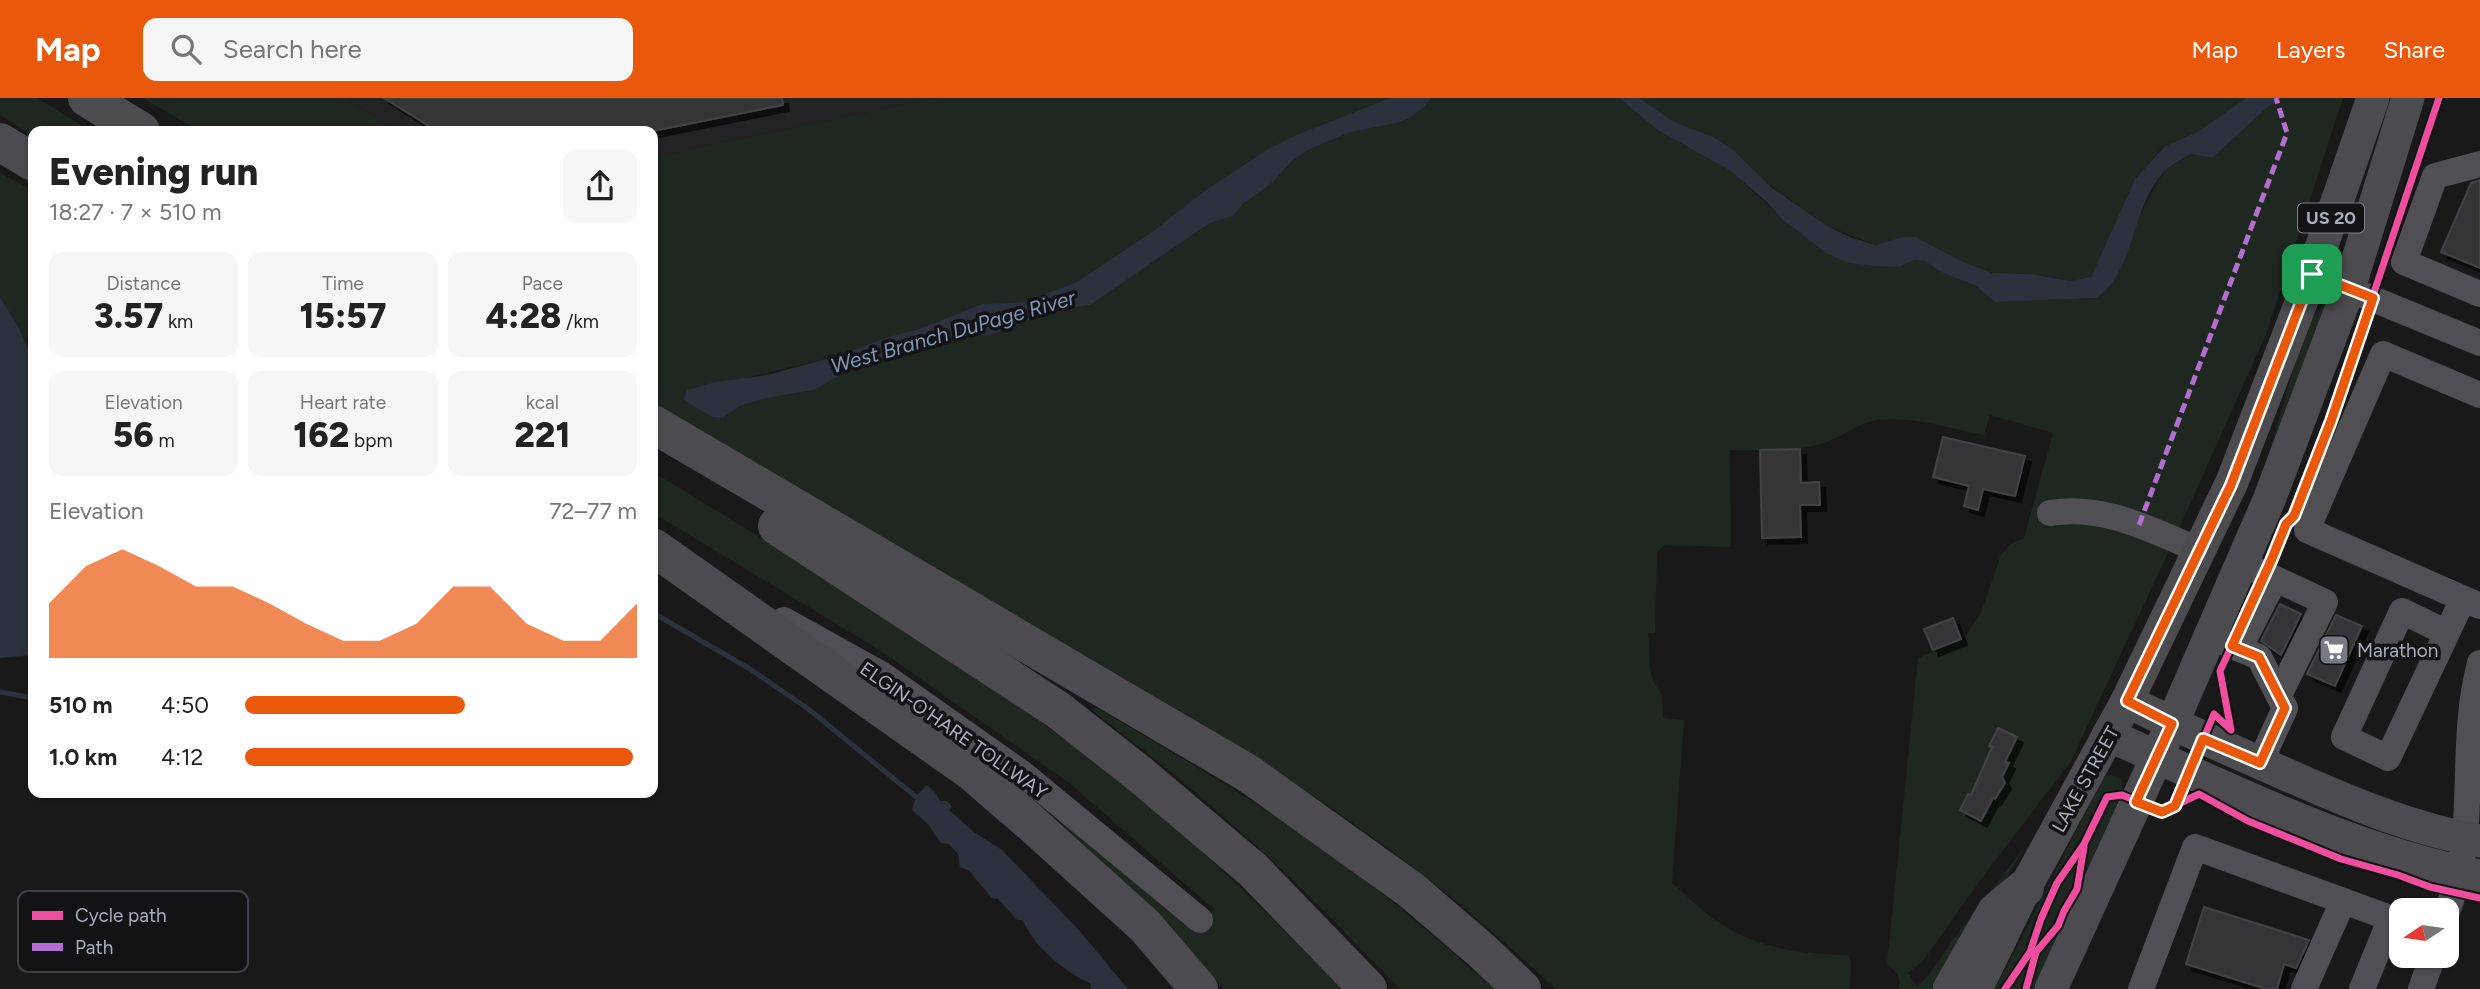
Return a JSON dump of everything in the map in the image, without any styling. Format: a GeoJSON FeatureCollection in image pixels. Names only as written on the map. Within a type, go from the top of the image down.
{"type":"FeatureCollection","features":[{"type":"Feature","properties":{"kind":"highway"},"geometry":{"type":"LineString","coordinates":[[87,98],[133,126]]}},
{"type":"Feature","properties":{"kind":"highway"},"geometry":{"type":"LineString","coordinates":[[0,142],[28,159]]}},
{"type":"Feature","properties":{"kind":"highway"},"geometry":{"type":"LineString","coordinates":[[658,427],[1249,774],[1411,890],[1522,989]]}},
{"type":"Feature","properties":{"kind":"highway"},"geometry":{"type":"LineString","coordinates":[[658,454],[786,532],[1058,710],[1142,775],[1253,870],[1368,989]]}},
{"type":"Feature","properties":{"kind":"highway"},"geometry":{"type":"LineString","coordinates":[[658,552],[972,772],[1145,926],[1199,989]]}},
{"type":"Feature","properties":{"kind":"highway"},"geometry":{"type":"LineString","coordinates":[[1952,989],[1996,912],[2025,888]]}},
{"type":"Feature","properties":{"kind":"main road","name":"LAKE STREET"},"geometry":{"type":"LineString","coordinates":[[1976,989],[2025,888],[2127,701],[2232,482],[2312,274],[2373,98]]}},
{"type":"Feature","properties":{"kind":"main road","name":"US 20"},"geometry":{"type":"LineString","coordinates":[[2051,989],[2172,724],[2224,642],[2241,563],[2269,500],[2349,288],[2408,98]]}},
{"type":"Feature","properties":{"kind":"main road"},"geometry":{"type":"LineString","coordinates":[[2127,701],[2172,724],[2354,805],[2473,840]]}},
{"type":"Feature","properties":{"kind":"main road"},"geometry":{"type":"LineString","coordinates":[[2108,735],[2334,834],[2410,859],[2470,874]]}},
{"type":"Feature","properties":{"kind":"street"},"geometry":{"type":"LineString","coordinates":[[2480,164],[2435,176],[2404,262],[2480,294]]}},
{"type":"Feature","properties":{"kind":"street"},"geometry":{"type":"LineString","coordinates":[[2312,274],[2480,343]]}},
{"type":"Feature","properties":{"kind":"street"},"geometry":{"type":"LineString","coordinates":[[2447,633],[2402,611],[2344,737],[2388,758],[2447,633],[2472,603],[2307,530],[2383,354],[2480,395]]}},
{"type":"Feature","properties":{"kind":"street"},"geometry":{"type":"LineString","coordinates":[[2050,513],[2068,510],[2116,516],[2199,550]]}},
{"type":"Feature","properties":{"kind":"street","name":"ELGIN-O'HARE TOLLWAY"},"geometry":{"type":"LineString","coordinates":[[658,551],[881,674],[1023,774],[1200,920]]}},
{"type":"Feature","properties":{"kind":"street"},"geometry":{"type":"LineString","coordinates":[[2241,563],[2325,602],[2279,695]]}},
{"type":"Feature","properties":{"kind":"street"},"geometry":{"type":"LineString","coordinates":[[2260,763],[2285,708],[2259,657],[2224,642],[2275,579]]}},
{"type":"Feature","properties":{"kind":"street"},"geometry":{"type":"LineString","coordinates":[[2456,898],[2470,874],[2473,840],[2470,727],[2475,681],[2480,663]]}},
{"type":"Feature","properties":{"kind":"street"},"geometry":{"type":"LineString","coordinates":[[2141,989],[2195,847],[2389,917]]}},
{"type":"Feature","properties":{"kind":"street"},"geometry":{"type":"LineString","coordinates":[[2304,989],[2343,901]]}},
{"type":"Feature","properties":{"kind":"street"},"geometry":{"type":"LineString","coordinates":[[2362,989],[2389,934]]}},
{"type":"Feature","properties":{"kind":"street"},"geometry":{"type":"LineString","coordinates":[[2421,989],[2429,968]]}},
{"type":"Feature","properties":{"kind":"shaded area"},"geometry":{"type":"Polygon","coordinates":[[[0,98],[37,98],[83,126],[28,126],[28,133],[0,115],[0,98]]]}},
{"type":"Feature","properties":{"kind":"shaded area"},"geometry":{"type":"Polygon","coordinates":[[[143,98],[345,98],[388,126],[191,126],[143,98]]]}},
{"type":"Feature","properties":{"kind":"shaded area"},"geometry":{"type":"Polygon","coordinates":[[[345,98],[935,98],[658,156],[658,126],[388,126],[345,98]]]}},
{"type":"Feature","properties":{"kind":"shaded area"},"geometry":{"type":"Polygon","coordinates":[[[935,98],[1390,98],[1296,135],[1246,163],[1152,232],[1077,282],[1024,302],[982,304],[919,329],[837,356],[746,378],[723,418],[740,406],[766,398],[814,390],[856,366],[894,354],[966,333],[987,336],[1014,327],[1044,312],[1090,305],[1210,223],[1233,216],[1243,204],[1272,183],[1292,161],[1310,149],[1351,132],[1408,119],[1431,98],[1619,98],[1659,131],[1729,170],[1798,232],[1849,263],[1899,267],[1914,260],[1925,261],[1941,272],[1976,286],[1995,302],[2097,298],[2159,179],[2168,168],[2191,154],[2212,158],[2281,98],[2343,98],[2267,332],[2071,761],[1923,961],[1908,973],[1917,986],[1929,975],[1954,938],[2027,844],[1940,989],[1898,989],[1899,978],[1887,964],[1918,658],[1964,638],[1981,613],[2000,557],[2009,545],[2024,538],[2053,433],[1990,415],[1984,435],[1920,422],[1882,419],[1868,422],[1815,446],[1779,450],[1730,450],[1731,547],[1664,545],[1657,552],[1655,633],[1648,633],[1650,667],[1653,681],[1662,695],[1663,718],[1684,720],[1672,883],[1718,922],[1749,938],[1796,951],[1848,955],[1851,962],[1850,989],[1555,989],[1490,930],[1423,875],[1281,774],[1207,727],[658,408],[658,156],[935,98]]]}},
{"type":"Feature","properties":{"kind":"shaded area"},"geometry":{"type":"Polygon","coordinates":[[[1639,98],[2246,98],[2197,132],[2164,146],[2135,179],[2091,277],[2070,281],[2030,274],[1992,273],[1961,261],[1916,237],[1902,237],[1876,245],[1829,227],[1692,130],[1674,122],[1639,98]]]}},
{"type":"Feature","properties":{"kind":"shaded area"},"geometry":{"type":"Polygon","coordinates":[[[0,173],[28,188],[28,349],[18,326],[0,297],[0,173]]]}},
{"type":"Feature","properties":{"kind":"shaded area"},"geometry":{"type":"Polygon","coordinates":[[[2321,306],[2327,307],[2258,491],[2304,332],[2321,306]]]}},
{"type":"Feature","properties":{"kind":"shaded area"},"geometry":{"type":"Polygon","coordinates":[[[658,475],[910,632],[973,674],[1095,763],[1203,852],[1342,989],[1223,989],[1168,924],[1049,812],[1194,932],[1214,909],[1068,782],[878,649],[658,516],[658,475]]]}},
{"type":"Feature","properties":{"kind":"shaded area"},"geometry":{"type":"Polygon","coordinates":[[[1095,707],[1226,785],[1328,853],[1401,909],[1494,989],[1400,989],[1263,853],[1188,786],[1093,711],[1095,707]]]}},
{"type":"Feature","properties":{"kind":"shaded area"},"geometry":{"type":"Polygon","coordinates":[[[2107,775],[2121,779],[2123,790],[2034,989],[1995,989],[2102,781],[2107,775]]]}},
{"type":"Feature","properties":{"kind":"water"},"geometry":{"type":"Polygon","coordinates":[[[1390,98],[1431,98],[1408,119],[1351,132],[1310,149],[1292,161],[1272,183],[1243,204],[1233,216],[1210,223],[1090,305],[1044,312],[1014,327],[987,336],[966,333],[894,354],[856,366],[814,390],[766,398],[740,406],[723,418],[712,417],[684,400],[687,390],[716,382],[767,375],[837,356],[919,329],[982,304],[1024,302],[1077,282],[1268,149],[1296,135],[1390,98]]]}},
{"type":"Feature","properties":{"kind":"water"},"geometry":{"type":"Polygon","coordinates":[[[1619,98],[1639,98],[1674,122],[1713,137],[1733,150],[1771,187],[1829,227],[1852,238],[1876,245],[1902,237],[1916,237],[1961,261],[1992,273],[2030,274],[2070,281],[2091,277],[2135,179],[2165,146],[2197,132],[2246,98],[2281,98],[2212,158],[2191,154],[2167,169],[2146,200],[2119,271],[2109,286],[2096,298],[1995,302],[1976,286],[1941,272],[1925,261],[1914,260],[1899,267],[1876,266],[1849,263],[1826,253],[1782,219],[1767,202],[1729,170],[1659,131],[1619,98]]]}},
{"type":"Feature","properties":{"kind":"water"},"geometry":{"type":"Polygon","coordinates":[[[0,297],[18,326],[28,349],[28,655],[0,658],[0,297]]]}},
{"type":"Feature","properties":{"kind":"water"},"geometry":{"type":"Polygon","coordinates":[[[927,785],[940,801],[947,801],[952,806],[949,810],[974,832],[1002,850],[1078,929],[1128,989],[1091,989],[1090,983],[1061,965],[1042,948],[1023,920],[1017,920],[998,899],[992,898],[968,870],[960,867],[958,854],[949,844],[941,843],[927,823],[912,810],[916,796],[927,785]]]}},
{"type":"Feature","properties":{"kind":"building"},"geometry":{"type":"Polygon","coordinates":[[[384,98],[782,98],[783,105],[658,130],[658,126],[429,126],[384,98]]]}},
{"type":"Feature","properties":{"kind":"building"},"geometry":{"type":"Polygon","coordinates":[[[2480,180],[2480,268],[2441,252],[2471,183],[2480,180]]]}},
{"type":"Feature","properties":{"kind":"building"},"geometry":{"type":"Polygon","coordinates":[[[1943,437],[2025,456],[2015,496],[1983,489],[1978,510],[1964,506],[1969,486],[1933,477],[1943,437]]]}},
{"type":"Feature","properties":{"kind":"building"},"geometry":{"type":"Polygon","coordinates":[[[1800,449],[1801,483],[1819,482],[1820,505],[1800,505],[1801,537],[1762,538],[1760,450],[1800,449]]]}},
{"type":"Feature","properties":{"kind":"building"},"geometry":{"type":"Polygon","coordinates":[[[2280,604],[2301,614],[2281,655],[2261,641],[2280,604]]]}},
{"type":"Feature","properties":{"kind":"building","name":"Marathon"},"geometry":{"type":"Polygon","coordinates":[[[2336,615],[2362,626],[2335,686],[2307,674],[2336,615]]]}},
{"type":"Feature","properties":{"kind":"building"},"geometry":{"type":"Polygon","coordinates":[[[1953,618],[1961,639],[1933,650],[1924,629],[1953,618]]]}},
{"type":"Feature","properties":{"kind":"building"},"geometry":{"type":"Polygon","coordinates":[[[1998,728],[2017,737],[2005,762],[2009,763],[2002,777],[2005,783],[1995,799],[1993,798],[1981,821],[1960,810],[1968,794],[1971,795],[1998,728]]]}},
{"type":"Feature","properties":{"kind":"building"},"geometry":{"type":"Polygon","coordinates":[[[2204,907],[2309,940],[2296,968],[2284,964],[2277,989],[2266,989],[2186,964],[2204,907]]]}},
{"type":"Feature","properties":{"kind":"waterway"},"geometry":{"type":"LineString","coordinates":[[658,616],[750,669],[807,708],[920,800]]}},
{"type":"Feature","properties":{"kind":"waterway","name":"West Branch DuPage River"},"geometry":{"type":"LineString","coordinates":[[0,692],[28,697]]}},
{"type":"Feature","properties":{"kind":"marked path"},"geometry":{"type":"LineString","coordinates":[[2139,525],[2287,133],[2276,98]]}},
{"type":"Feature","properties":{"kind":"cycle path"},"geometry":{"type":"LineString","coordinates":[[2175,806],[2214,714],[2231,730],[2220,671],[2286,524],[2294,515],[2331,421],[2439,98]]}},
{"type":"Feature","properties":{"kind":"cycle path"},"geometry":{"type":"LineString","coordinates":[[2005,989],[2030,952],[2057,883],[2084,844],[2107,797],[2122,795],[2162,812],[2199,794],[2248,821],[2341,859],[2430,887],[2480,898]]}},
{"type":"Feature","properties":{"kind":"cycle path"},"geometry":{"type":"LineString","coordinates":[[2026,989],[2036,952],[2058,926],[2077,889],[2084,847]]}},
{"type":"Feature","properties":{"kind":"place","name":"Marathon"},"geometry":{"type":"Point","coordinates":[2334,650]}},
{"type":"Feature","properties":{"kind":"route"},"geometry":{"type":"LineString","coordinates":[[2312,274],[2373,298],[2331,421],[2294,516],[2286,524],[2232,646],[2259,657],[2285,708],[2260,763],[2203,739],[2175,806],[2162,812],[2136,802],[2172,724],[2127,701],[2231,485],[2312,274]]}}]}
